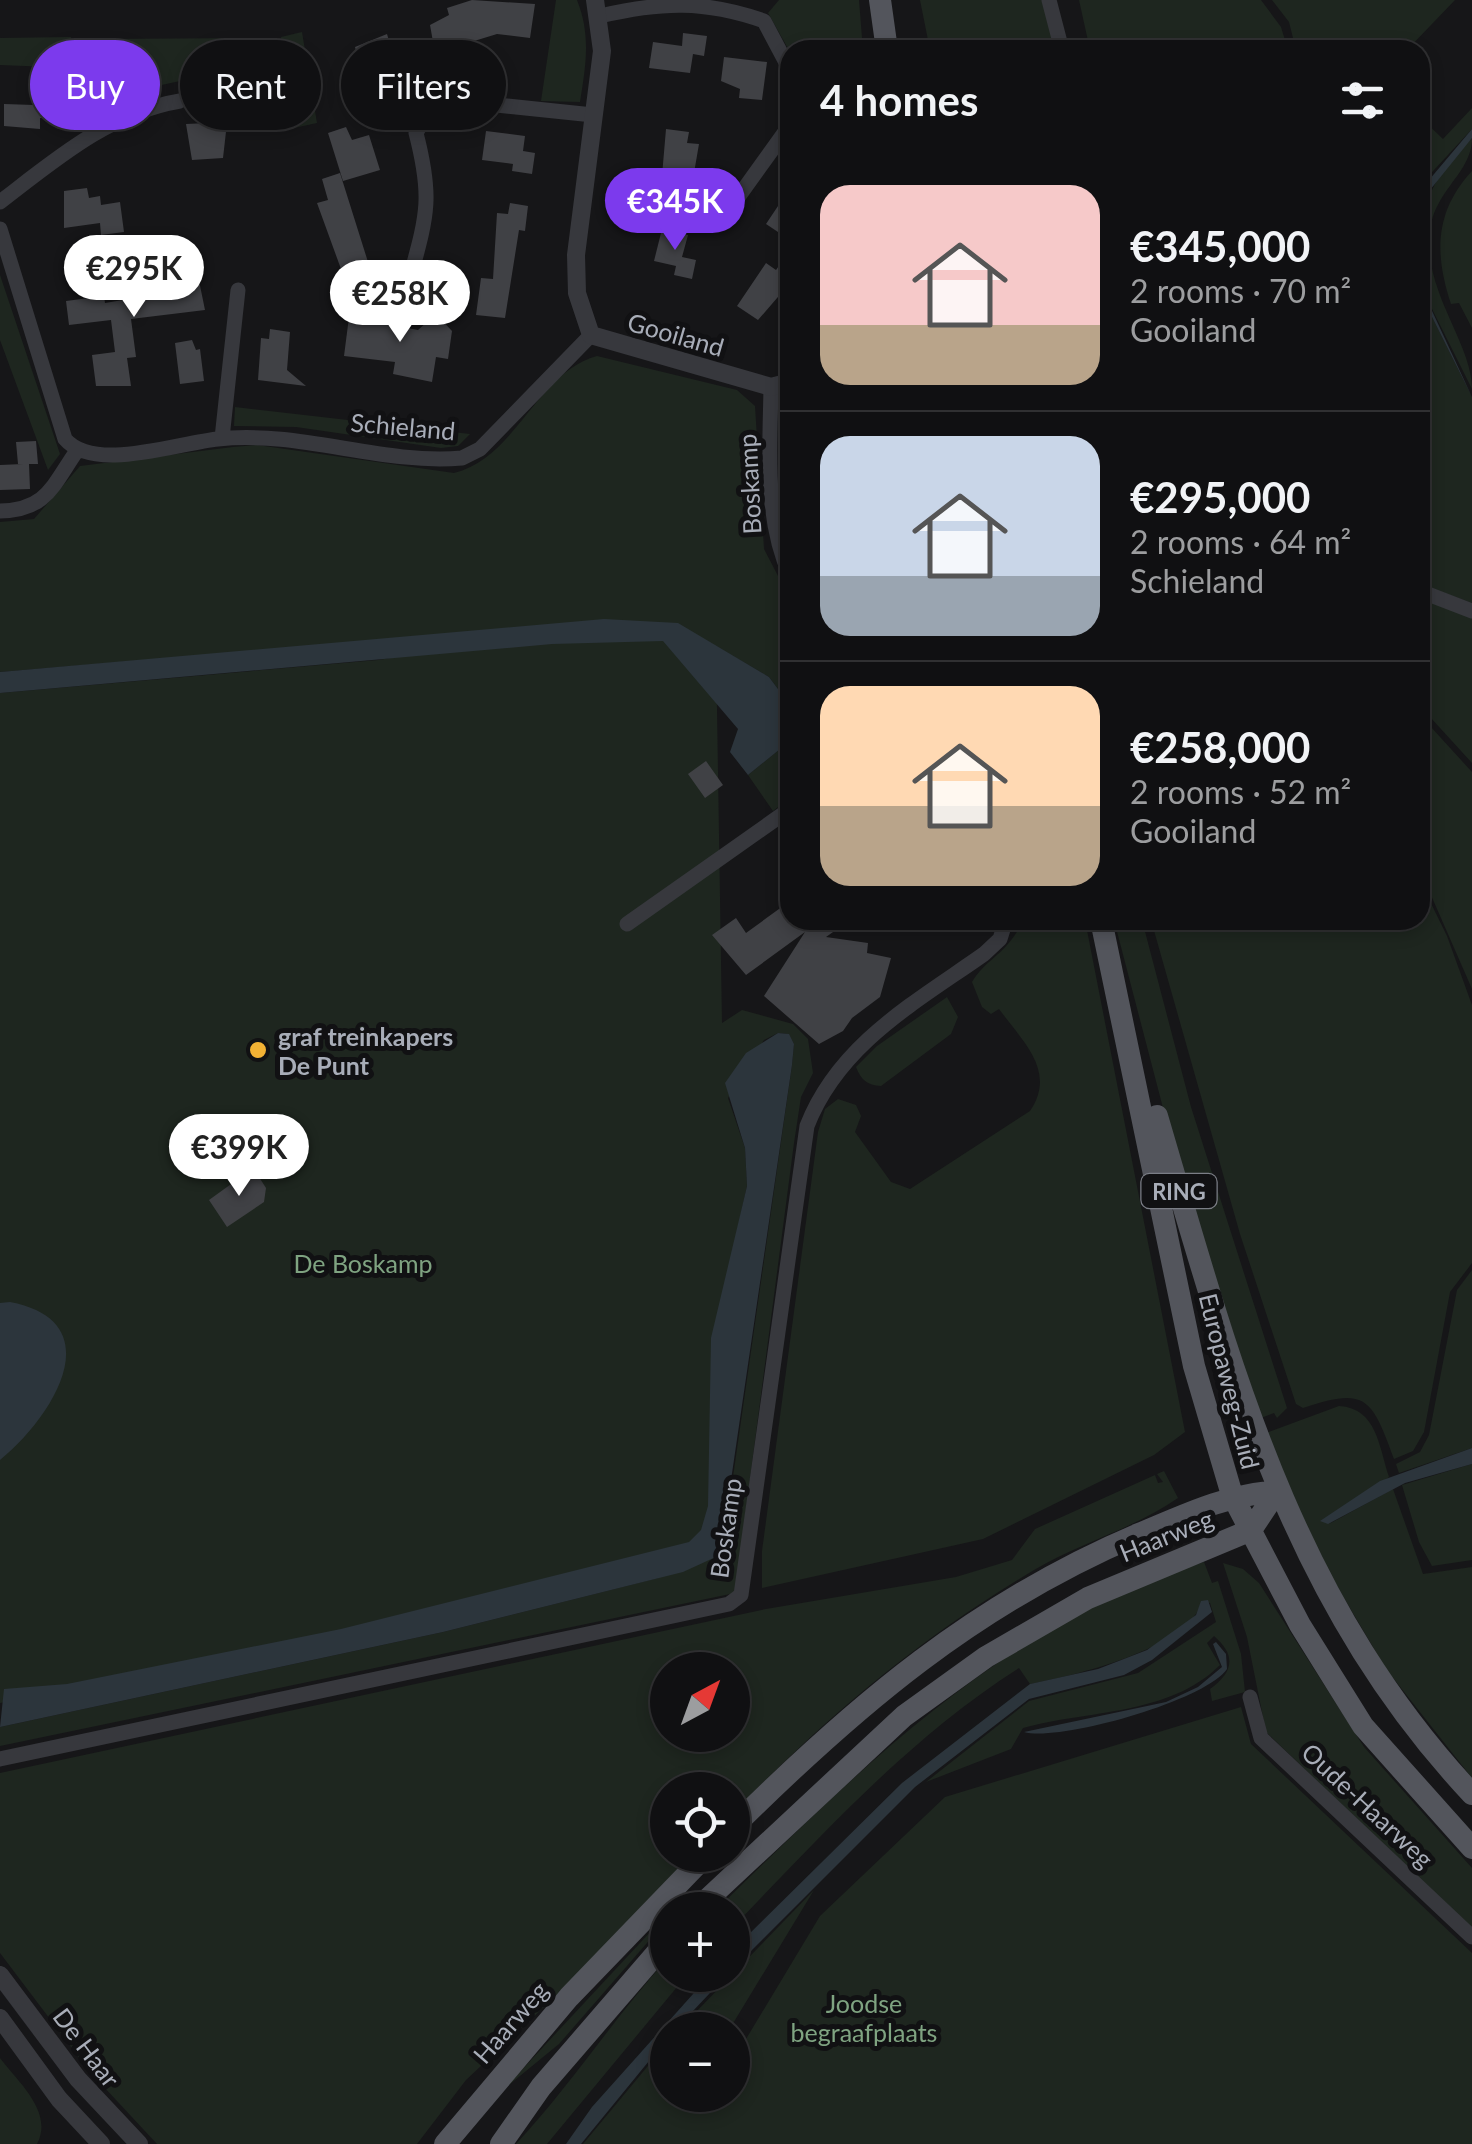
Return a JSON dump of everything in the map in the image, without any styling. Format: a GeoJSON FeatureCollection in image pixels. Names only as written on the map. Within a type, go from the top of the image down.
{"type":"FeatureCollection","features":[{"type":"Feature","properties":{"kind":"main road"},"geometry":{"type":"LineString","coordinates":[[880,0],[886,40]]}},
{"type":"Feature","properties":{"kind":"main road","name":"Europaweg-Zuid"},"geometry":{"type":"LineString","coordinates":[[1105,930],[1194,1366],[1232,1495],[1300,1625],[1363,1726],[1472,1848]]}},
{"type":"Feature","properties":{"kind":"main road","name":"Europaweg-Zuid"},"geometry":{"type":"LineString","coordinates":[[1106,930],[1206,1282],[1277,1491],[1328,1597],[1380,1681],[1420,1738],[1472,1794]]}},
{"type":"Feature","properties":{"kind":"main road","name":"Haarweg"},"geometry":{"type":"LineString","coordinates":[[750,1811],[862,1703],[1016,1594],[1100,1551],[1232,1495],[1277,1491]]}},
{"type":"Feature","properties":{"kind":"main road","name":"Haarweg"},"geometry":{"type":"LineString","coordinates":[[715,1892],[904,1716],[986,1657],[1088,1598],[1251,1530],[1277,1491]]}},
{"type":"Feature","properties":{"kind":"main road","name":"Haarweg"},"geometry":{"type":"LineString","coordinates":[[445,2144],[569,1997],[690,1872]]}},
{"type":"Feature","properties":{"kind":"main road"},"geometry":{"type":"LineString","coordinates":[[501,2144],[541,2087],[650,1961]]}},
{"type":"Feature","properties":{"kind":"street"},"geometry":{"type":"LineString","coordinates":[[1049,0],[1059,40]]}},
{"type":"Feature","properties":{"kind":"street","name":"Gooiland"},"geometry":{"type":"LineString","coordinates":[[780,51],[764,20],[704,4],[663,2],[598,8],[602,51],[576,255],[576,293],[590,336],[770,387],[780,384]]}},
{"type":"Feature","properties":{"kind":"street"},"geometry":{"type":"LineString","coordinates":[[0,202],[78,144],[124,117],[146,107],[180,101]]}},
{"type":"Feature","properties":{"kind":"street"},"geometry":{"type":"LineString","coordinates":[[412,274],[428,213],[428,180],[416,133],[427,114],[478,104],[593,115]]}},
{"type":"Feature","properties":{"kind":"street"},"geometry":{"type":"LineString","coordinates":[[721,222],[780,139]]}},
{"type":"Feature","properties":{"kind":"street"},"geometry":{"type":"LineString","coordinates":[[0,229],[60,427],[76,452],[38,504],[28,510],[0,512]]}},
{"type":"Feature","properties":{"kind":"street"},"geometry":{"type":"LineString","coordinates":[[222,438],[238,290]]}},
{"type":"Feature","properties":{"kind":"street","name":"Schieland"},"geometry":{"type":"LineString","coordinates":[[76,452],[102,456],[222,438],[288,438],[462,458],[480,450],[590,336]]}},
{"type":"Feature","properties":{"kind":"street","name":"Boskamp"},"geometry":{"type":"LineString","coordinates":[[770,387],[774,520],[780,553]]}},
{"type":"Feature","properties":{"kind":"street"},"geometry":{"type":"LineString","coordinates":[[1430,595],[1472,611]]}},
{"type":"Feature","properties":{"kind":"street"},"geometry":{"type":"LineString","coordinates":[[626,924],[780,816]]}},
{"type":"Feature","properties":{"kind":"street","name":"Boskamp"},"geometry":{"type":"LineString","coordinates":[[0,1759],[729,1604],[740,1596],[807,1126],[814,1108],[862,1041],[984,954],[1000,939],[1003,930]]}},
{"type":"Feature","properties":{"kind":"street","name":"Oude-Haarweg"},"geometry":{"type":"LineString","coordinates":[[1250,1696],[1261,1738],[1472,1938]]}},
{"type":"Feature","properties":{"kind":"street","name":"De Haar"},"geometry":{"type":"LineString","coordinates":[[0,1975],[78,2079],[139,2144]]}},
{"type":"Feature","properties":{"kind":"street","name":"De Haar"},"geometry":{"type":"LineString","coordinates":[[0,2018],[59,2099],[101,2144]]}},
{"type":"Feature","properties":{"kind":"green space"},"geometry":{"type":"Polygon","coordinates":[[[556,0],[577,0],[581,13],[586,50],[580,102],[541,101],[556,0]]]}},
{"type":"Feature","properties":{"kind":"green space"},"geometry":{"type":"Polygon","coordinates":[[[779,0],[859,0],[862,40],[783,40],[768,13],[779,0]]]}},
{"type":"Feature","properties":{"kind":"green space"},"geometry":{"type":"Polygon","coordinates":[[[920,0],[1043,0],[1053,40],[928,40],[920,0]]]}},
{"type":"Feature","properties":{"kind":"green space"},"geometry":{"type":"Polygon","coordinates":[[[1079,0],[1261,0],[1281,27],[1285,40],[1088,40],[1079,0]]]}},
{"type":"Feature","properties":{"kind":"green space"},"geometry":{"type":"Polygon","coordinates":[[[1272,0],[1455,0],[1417,40],[1294,40],[1289,22],[1272,0]]]}},
{"type":"Feature","properties":{"kind":"green space"},"geometry":{"type":"Polygon","coordinates":[[[302,32],[303,40],[281,40],[302,32]]]}},
{"type":"Feature","properties":{"kind":"green space"},"geometry":{"type":"Polygon","coordinates":[[[71,37],[30,40],[30,66],[0,65],[0,38],[71,37]]]}},
{"type":"Feature","properties":{"kind":"green space"},"geometry":{"type":"Polygon","coordinates":[[[97,39],[264,40],[180,40],[180,81],[160,85],[160,40],[97,39]]]}},
{"type":"Feature","properties":{"kind":"green space"},"geometry":{"type":"Polygon","coordinates":[[[1472,108],[1472,129],[1430,174],[1430,127],[1443,139],[1472,108]]]}},
{"type":"Feature","properties":{"kind":"green space"},"geometry":{"type":"Polygon","coordinates":[[[1472,138],[1465,163],[1436,210],[1430,233],[1430,194],[1441,172],[1472,138]]]}},
{"type":"Feature","properties":{"kind":"green space"},"geometry":{"type":"Polygon","coordinates":[[[1472,171],[1472,328],[1459,303],[1451,304],[1440,250],[1451,201],[1472,171]]]}},
{"type":"Feature","properties":{"kind":"green space"},"geometry":{"type":"Polygon","coordinates":[[[1430,252],[1436,283],[1465,355],[1472,389],[1430,305],[1430,252]]]}},
{"type":"Feature","properties":{"kind":"green space"},"geometry":{"type":"Polygon","coordinates":[[[0,275],[60,454],[48,470],[0,340],[0,275]]]}},
{"type":"Feature","properties":{"kind":"green space"},"geometry":{"type":"Polygon","coordinates":[[[1430,313],[1472,397],[1472,603],[1430,588],[1430,313]]]}},
{"type":"Feature","properties":{"kind":"green space","name":"De Boskamp"},"geometry":{"type":"Polygon","coordinates":[[[597,356],[737,390],[755,406],[764,549],[780,580],[780,692],[769,677],[716,646],[722,1023],[742,1010],[793,1024],[808,1039],[813,1073],[801,1097],[794,1143],[735,1593],[0,1746],[0,1727],[443,1632],[658,1578],[0,1703],[0,693],[378,660],[623,620],[0,672],[0,522],[34,519],[80,466],[233,447],[257,445],[454,473],[476,464],[494,450],[558,379],[597,356]],[[778,1033],[764,1040],[728,1098],[745,1148],[747,1186],[726,1280],[730,1498],[792,1065],[794,1044],[788,1034],[778,1033]]]}},
{"type":"Feature","properties":{"kind":"green space"},"geometry":{"type":"Polygon","coordinates":[[[235,407],[470,434],[458,446],[441,448],[296,427],[234,426],[235,407]]]}},
{"type":"Feature","properties":{"kind":"green space"},"geometry":{"type":"Polygon","coordinates":[[[1430,601],[1472,616],[1472,763],[1430,717],[1430,601]]]}},
{"type":"Feature","properties":{"kind":"green space"},"geometry":{"type":"Polygon","coordinates":[[[1430,726],[1472,772],[1472,989],[1430,893],[1430,726]]]}},
{"type":"Feature","properties":{"kind":"green space"},"geometry":{"type":"Polygon","coordinates":[[[780,749],[780,806],[773,811],[748,775],[780,749]]]}},
{"type":"Feature","properties":{"kind":"green space"},"geometry":{"type":"Polygon","coordinates":[[[1430,901],[1472,1005],[1472,1263],[1450,1292],[1424,1432],[1413,1451],[1394,1459],[1380,1423],[1364,1403],[1341,1398],[1303,1408],[1296,1404],[1240,1234],[1154,930],[1430,930],[1430,901]]]}},
{"type":"Feature","properties":{"kind":"green space"},"geometry":{"type":"Polygon","coordinates":[[[1087,930],[1185,1432],[1154,1455],[983,1539],[762,1588],[762,1551],[818,1132],[825,1109],[838,1099],[856,1105],[861,1116],[855,1132],[891,1182],[910,1189],[1030,1111],[1040,1083],[1034,1057],[999,1009],[991,1014],[982,1007],[972,982],[1017,931],[1087,930]]]}},
{"type":"Feature","properties":{"kind":"green space"},"geometry":{"type":"Polygon","coordinates":[[[1117,930],[1145,930],[1191,1107],[1287,1408],[1277,1418],[1274,1413],[1261,1418],[1181,1177],[1117,930]]]}},
{"type":"Feature","properties":{"kind":"green space"},"geometry":{"type":"Polygon","coordinates":[[[947,997],[958,1017],[951,1034],[881,1086],[862,1078],[856,1067],[877,1046],[947,997]]]}},
{"type":"Feature","properties":{"kind":"green space"},"geometry":{"type":"Polygon","coordinates":[[[1472,1270],[1472,1448],[1399,1473],[1396,1464],[1420,1452],[1429,1435],[1457,1290],[1472,1270]]]}},
{"type":"Feature","properties":{"kind":"green space"},"geometry":{"type":"Polygon","coordinates":[[[1339,1406],[1352,1408],[1369,1421],[1389,1477],[1329,1524],[1393,1489],[1423,1574],[1472,1567],[1472,1778],[1386,1669],[1318,1554],[1266,1433],[1339,1406]]]}},
{"type":"Feature","properties":{"kind":"green space"},"geometry":{"type":"Polygon","coordinates":[[[1472,1464],[1472,1560],[1432,1566],[1419,1542],[1402,1485],[1472,1464]]]}},
{"type":"Feature","properties":{"kind":"green space"},"geometry":{"type":"Polygon","coordinates":[[[1164,1471],[1178,1498],[1034,1570],[951,1623],[839,1712],[750,1796],[750,1772],[650,1772],[650,1872],[675,1872],[656,1892],[650,1892],[650,1898],[563,1989],[466,2080],[417,2144],[157,2144],[90,2072],[0,1953],[0,1773],[766,1609],[956,1577],[1012,1560],[1035,1529],[1155,1475],[1158,1483],[1163,1482],[1157,1474],[1164,1471]]]}},
{"type":"Feature","properties":{"kind":"green space"},"geometry":{"type":"Polygon","coordinates":[[[1204,1562],[1212,1583],[1218,1581],[1241,1654],[1245,1692],[1212,1701],[1210,1689],[1224,1676],[1229,1664],[1226,1650],[1214,1636],[1207,1643],[1220,1665],[1177,1694],[1126,1709],[1023,1728],[1011,1749],[926,1782],[1029,1701],[1138,1673],[1216,1622],[1210,1603],[1202,1601],[1193,1618],[1176,1633],[1127,1658],[1030,1684],[1019,1668],[904,1756],[750,1909],[750,1892],[735,1892],[881,1754],[939,1706],[1000,1661],[1064,1622],[1132,1588],[1204,1562]]]}},
{"type":"Feature","properties":{"kind":"green space"},"geometry":{"type":"Polygon","coordinates":[[[1223,1563],[1243,1569],[1259,1583],[1364,1747],[1472,1868],[1472,1929],[1266,1732],[1247,1637],[1223,1563]]]}},
{"type":"Feature","properties":{"kind":"green space","name":"Joodse begraafplaats"},"geometry":{"type":"Polygon","coordinates":[[[1241,1707],[1251,1744],[1472,1953],[1472,2144],[583,2144],[650,2063],[650,2112],[750,2112],[750,2032],[820,1916],[945,1797],[1241,1707]]]}},
{"type":"Feature","properties":{"kind":"green space"},"geometry":{"type":"Polygon","coordinates":[[[814,1890],[740,2012],[696,2012],[715,1992],[750,1992],[750,1956],[814,1890]]]}},
{"type":"Feature","properties":{"kind":"green space"},"geometry":{"type":"Polygon","coordinates":[[[650,1932],[650,1940],[559,2044],[504,2089],[650,1932]]]}},
{"type":"Feature","properties":{"kind":"green space"},"geometry":{"type":"Polygon","coordinates":[[[650,1979],[650,1992],[673,1992],[656,2012],[650,2012],[650,2020],[547,2144],[516,2144],[555,2098],[650,1979]]]}},
{"type":"Feature","properties":{"kind":"green space"},"geometry":{"type":"Polygon","coordinates":[[[0,2058],[38,2109],[41,2132],[37,2144],[0,2144],[0,2058]]]}},
{"type":"Feature","properties":{"kind":"shaded area"},"geometry":{"type":"Polygon","coordinates":[[[1472,129],[1472,138],[1430,190],[1430,179],[1472,129]]]}},
{"type":"Feature","properties":{"kind":"shaded area"},"geometry":{"type":"Polygon","coordinates":[[[1430,307],[1472,397],[1430,313],[1430,307]]]}},
{"type":"Feature","properties":{"kind":"shaded area"},"geometry":{"type":"Polygon","coordinates":[[[604,619],[678,623],[769,677],[780,692],[780,749],[748,775],[730,752],[738,729],[663,641],[552,644],[0,693],[0,672],[604,619]]]}},
{"type":"Feature","properties":{"kind":"shaded area"},"geometry":{"type":"Polygon","coordinates":[[[778,1033],[789,1034],[794,1044],[792,1065],[720,1555],[683,1572],[443,1632],[0,1727],[4,1689],[67,1684],[341,1629],[689,1542],[701,1530],[708,1506],[711,1338],[747,1186],[745,1148],[725,1083],[746,1053],[778,1033]]]}},
{"type":"Feature","properties":{"kind":"shaded area"},"geometry":{"type":"Polygon","coordinates":[[[10,1302],[42,1313],[59,1329],[66,1350],[63,1373],[53,1397],[38,1421],[0,1460],[0,1303],[10,1302]]]}},
{"type":"Feature","properties":{"kind":"shaded area"},"geometry":{"type":"Polygon","coordinates":[[[1472,1448],[1472,1464],[1405,1483],[1328,1524],[1320,1521],[1380,1481],[1472,1448]]]}},
{"type":"Feature","properties":{"kind":"shaded area"},"geometry":{"type":"Polygon","coordinates":[[[1208,1600],[1212,1612],[1152,1660],[1124,1675],[1029,1699],[915,1787],[750,1952],[750,1933],[902,1783],[1030,1684],[1098,1669],[1147,1650],[1196,1615],[1201,1601],[1208,1600]]]}},
{"type":"Feature","properties":{"kind":"shaded area"},"geometry":{"type":"Polygon","coordinates":[[[1216,1642],[1226,1654],[1227,1669],[1191,1694],[1098,1725],[1067,1731],[1024,1732],[1166,1702],[1198,1687],[1222,1667],[1213,1644],[1216,1642]]]}},
{"type":"Feature","properties":{"kind":"shaded area"},"geometry":{"type":"Polygon","coordinates":[[[695,1992],[711,1992],[692,2012],[677,2012],[695,1992]]]}},
{"type":"Feature","properties":{"kind":"shaded area"},"geometry":{"type":"Polygon","coordinates":[[[650,2042],[650,2060],[581,2144],[566,2144],[592,2107],[650,2042]]]}},
{"type":"Feature","properties":{"kind":"building"},"geometry":{"type":"Polygon","coordinates":[[[472,0],[535,4],[530,38],[497,34],[477,40],[433,40],[430,25],[449,15],[447,8],[472,0]]]}},
{"type":"Feature","properties":{"kind":"building"},"geometry":{"type":"Polygon","coordinates":[[[683,33],[707,36],[704,56],[693,54],[690,73],[649,68],[653,42],[682,46],[683,33]]]}},
{"type":"Feature","properties":{"kind":"building"},"geometry":{"type":"Polygon","coordinates":[[[724,57],[767,62],[762,100],[739,98],[740,89],[721,81],[724,57]]]}},
{"type":"Feature","properties":{"kind":"building"},"geometry":{"type":"Polygon","coordinates":[[[4,104],[30,105],[30,128],[4,126],[4,104]]]}},
{"type":"Feature","properties":{"kind":"building"},"geometry":{"type":"Polygon","coordinates":[[[666,129],[689,132],[687,143],[699,144],[689,202],[660,199],[666,129]]]}},
{"type":"Feature","properties":{"kind":"building"},"geometry":{"type":"Polygon","coordinates":[[[187,130],[226,130],[223,158],[192,160],[187,130]]]}},
{"type":"Feature","properties":{"kind":"building"},"geometry":{"type":"Polygon","coordinates":[[[347,130],[352,140],[369,135],[380,170],[343,181],[328,133],[347,130]]]}},
{"type":"Feature","properties":{"kind":"building"},"geometry":{"type":"Polygon","coordinates":[[[486,131],[525,136],[523,151],[535,153],[532,174],[512,171],[513,164],[482,160],[486,131]]]}},
{"type":"Feature","properties":{"kind":"building"},"geometry":{"type":"Polygon","coordinates":[[[340,173],[368,262],[341,269],[317,203],[328,200],[322,179],[340,173]]]}},
{"type":"Feature","properties":{"kind":"building"},"geometry":{"type":"Polygon","coordinates":[[[87,188],[89,198],[100,196],[101,205],[120,202],[124,232],[101,235],[100,223],[64,228],[64,191],[87,188]]]}},
{"type":"Feature","properties":{"kind":"building"},"geometry":{"type":"Polygon","coordinates":[[[510,203],[528,206],[525,231],[519,230],[505,318],[476,315],[481,278],[493,279],[497,213],[508,214],[510,203]]]}},
{"type":"Feature","properties":{"kind":"building"},"geometry":{"type":"Polygon","coordinates":[[[780,203],[780,233],[766,224],[780,203]]]}},
{"type":"Feature","properties":{"kind":"building"},"geometry":{"type":"Polygon","coordinates":[[[662,229],[688,235],[682,257],[696,260],[692,279],[674,275],[676,266],[654,261],[662,229]]]}},
{"type":"Feature","properties":{"kind":"building"},"geometry":{"type":"Polygon","coordinates":[[[195,261],[205,310],[131,319],[136,357],[127,358],[131,386],[96,386],[92,355],[115,352],[111,320],[69,325],[66,301],[104,296],[105,303],[176,291],[173,264],[195,261]]]}},
{"type":"Feature","properties":{"kind":"building"},"geometry":{"type":"Polygon","coordinates":[[[766,263],[776,270],[780,264],[780,295],[758,320],[737,306],[766,263]]]}},
{"type":"Feature","properties":{"kind":"building"},"geometry":{"type":"Polygon","coordinates":[[[436,314],[452,331],[448,359],[436,357],[432,382],[393,374],[395,362],[344,356],[349,317],[418,330],[436,314]]]}},
{"type":"Feature","properties":{"kind":"building"},"geometry":{"type":"Polygon","coordinates":[[[270,329],[290,332],[287,370],[306,386],[258,380],[261,338],[269,339],[270,329]]]}},
{"type":"Feature","properties":{"kind":"building"},"geometry":{"type":"Polygon","coordinates":[[[192,340],[196,350],[200,349],[204,381],[180,384],[175,343],[192,340]]]}},
{"type":"Feature","properties":{"kind":"building"},"geometry":{"type":"Polygon","coordinates":[[[36,441],[38,464],[29,464],[30,489],[0,490],[0,465],[23,464],[18,464],[16,442],[36,441]]]}},
{"type":"Feature","properties":{"kind":"building"},"geometry":{"type":"Polygon","coordinates":[[[706,761],[723,785],[705,798],[688,774],[706,761]]]}},
{"type":"Feature","properties":{"kind":"building"},"geometry":{"type":"Polygon","coordinates":[[[780,908],[780,930],[836,930],[826,937],[868,943],[867,953],[891,958],[880,997],[852,1018],[843,1031],[819,1044],[764,996],[805,932],[746,975],[712,935],[736,918],[746,933],[780,908]]]}},
{"type":"Feature","properties":{"kind":"building"},"geometry":{"type":"Polygon","coordinates":[[[245,1174],[259,1177],[266,1188],[264,1202],[227,1227],[209,1200],[245,1174]]]}},
{"type":"Feature","properties":{"kind":"place","name":"graf treinkapers De Punt"},"geometry":{"type":"Point","coordinates":[258,1050]}}]}
